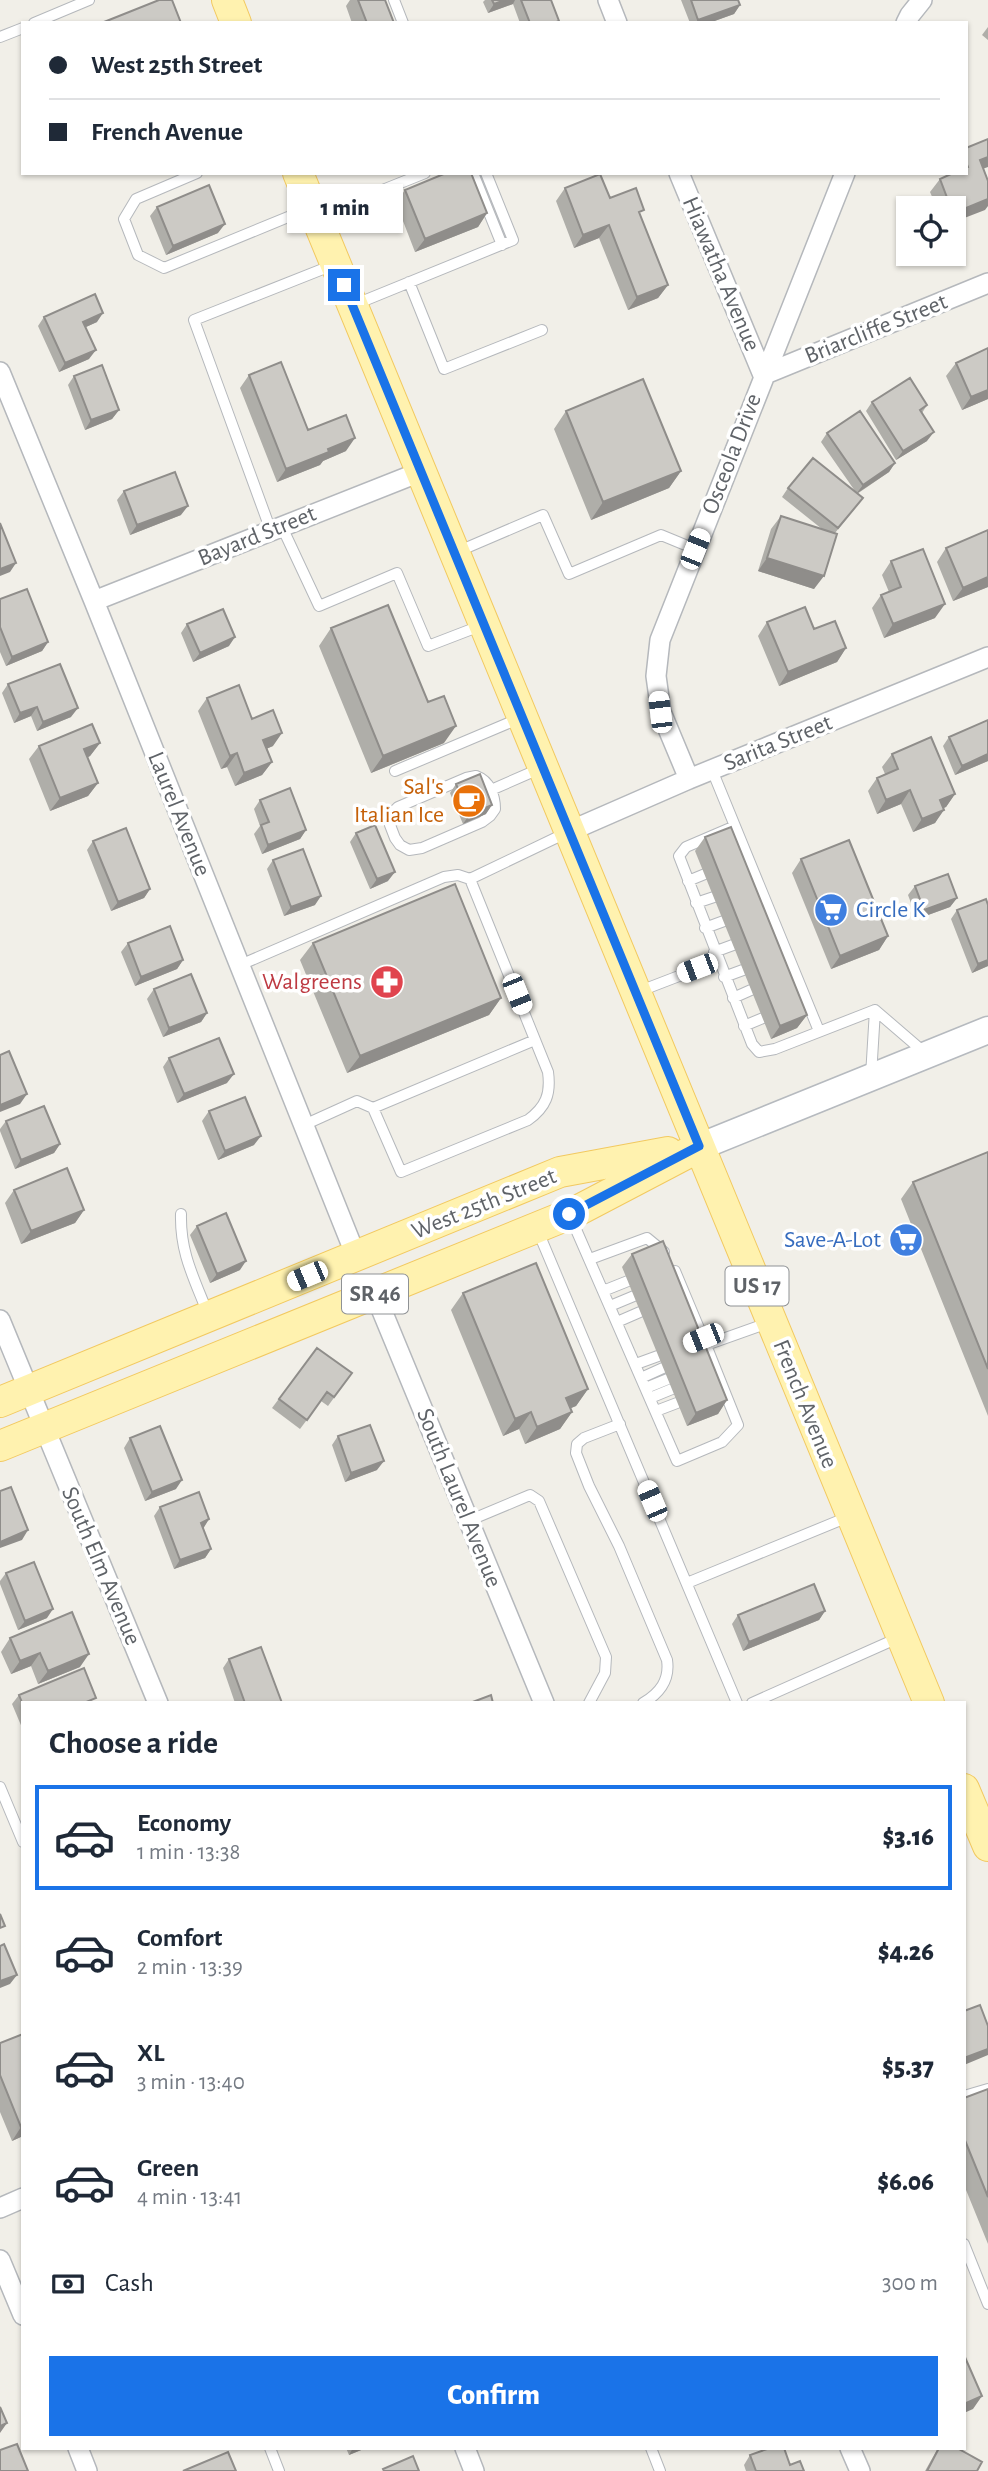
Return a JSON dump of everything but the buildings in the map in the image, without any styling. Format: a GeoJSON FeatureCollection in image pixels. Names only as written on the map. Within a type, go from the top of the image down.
{"type":"FeatureCollection","features":[{"type":"Feature","properties":{"kind":"main road"},"geometry":{"type":"LineString","coordinates":[[227,0],[235,21]]}},
{"type":"Feature","properties":{"kind":"main road","name":"French Avenue"},"geometry":{"type":"LineString","coordinates":[[299,175],[901,1636],[923,1699]]}},
{"type":"Feature","properties":{"kind":"main road"},"geometry":{"type":"LineString","coordinates":[[699,1146],[988,1030]]}},
{"type":"Feature","properties":{"kind":"main road","name":"West 25th Street"},"geometry":{"type":"LineString","coordinates":[[0,1446],[569,1214],[699,1146]]}},
{"type":"Feature","properties":{"kind":"main road","name":"West 25th Street"},"geometry":{"type":"LineString","coordinates":[[0,1402],[560,1172],[699,1146]]}},
{"type":"Feature","properties":{"kind":"main road"},"geometry":{"type":"LineString","coordinates":[[972,1804],[988,1846]]}},
{"type":"Feature","properties":{"kind":"street"},"geometry":{"type":"LineString","coordinates":[[608,0],[616,21]]}},
{"type":"Feature","properties":{"kind":"street","name":"Hiawatha Avenue"},"geometry":{"type":"LineString","coordinates":[[681,175],[763,375]]}},
{"type":"Feature","properties":{"kind":"street","name":"Osceola Drive"},"geometry":{"type":"LineString","coordinates":[[689,779],[660,712],[656,676],[660,640],[844,175]]}},
{"type":"Feature","properties":{"kind":"street","name":"Briarcliffe Street"},"geometry":{"type":"LineString","coordinates":[[763,375],[988,283]]}},
{"type":"Feature","properties":{"kind":"street","name":"Laurel Avenue"},"geometry":{"type":"LineString","coordinates":[[0,372],[356,1256]]}},
{"type":"Feature","properties":{"kind":"street","name":"Bayard Street"},"geometry":{"type":"LineString","coordinates":[[94,601],[420,472]]}},
{"type":"Feature","properties":{"kind":"street","name":"Sarita Street"},"geometry":{"type":"LineString","coordinates":[[570,831],[689,779],[988,657]]}},
{"type":"Feature","properties":{"kind":"street","name":"South Laurel Avenue"},"geometry":{"type":"LineString","coordinates":[[375,1294],[543,1701]]}},
{"type":"Feature","properties":{"kind":"street","name":"South Elm Avenue"},"geometry":{"type":"LineString","coordinates":[[0,1320],[157,1701]]}},
{"type":"Feature","properties":{"kind":"street"},"geometry":{"type":"LineString","coordinates":[[0,2208],[21,2199]]}},
{"type":"Feature","properties":{"kind":"street"},"geometry":{"type":"LineString","coordinates":[[0,2260],[21,2310]]}},
{"type":"Feature","properties":{"kind":"street"},"geometry":{"type":"LineString","coordinates":[[79,2450],[87,2471]]}},
{"type":"Feature","properties":{"kind":"street"},"geometry":{"type":"LineString","coordinates":[[466,2450],[474,2471]]}},
{"type":"Feature","properties":{"kind":"street"},"geometry":{"type":"LineString","coordinates":[[851,2450],[860,2471]]}},
{"type":"Feature","properties":{"kind":"lane"},"geometry":{"type":"LineString","coordinates":[[39,21],[89,0]]}},
{"type":"Feature","properties":{"kind":"lane"},"geometry":{"type":"LineString","coordinates":[[394,0],[402,21]]}},
{"type":"Feature","properties":{"kind":"lane"},"geometry":{"type":"LineString","coordinates":[[0,37],[21,29]]}},
{"type":"Feature","properties":{"kind":"lane"},"geometry":{"type":"LineString","coordinates":[[192,175],[136,199],[124,219],[138,255],[164,268],[420,175]]}},
{"type":"Feature","properties":{"kind":"lane"},"geometry":{"type":"LineString","coordinates":[[474,175],[502,245]]}},
{"type":"Feature","properties":{"kind":"lane"},"geometry":{"type":"LineString","coordinates":[[352,305],[513,240],[487,175]]}},
{"type":"Feature","properties":{"kind":"lane"},"geometry":{"type":"LineString","coordinates":[[376,193],[404,192],[439,178]]}},
{"type":"Feature","properties":{"kind":"lane"},"geometry":{"type":"LineString","coordinates":[[335,264],[194,320],[277,529],[319,606],[397,573],[428,646],[483,624]]}},
{"type":"Feature","properties":{"kind":"lane"},"geometry":{"type":"LineString","coordinates":[[409,282],[444,369],[542,330]]}},
{"type":"Feature","properties":{"kind":"lane"},"geometry":{"type":"LineString","coordinates":[[454,553],[543,515],[569,574],[662,535],[695,549]]}},
{"type":"Feature","properties":{"kind":"lane"},"geometry":{"type":"LineString","coordinates":[[395,771],[522,717]]}},
{"type":"Feature","properties":{"kind":"lane"},"geometry":{"type":"LineString","coordinates":[[491,790],[543,767]]}},
{"type":"Feature","properties":{"kind":"lane"},"geometry":{"type":"LineString","coordinates":[[712,770],[802,1002],[820,1031]]}},
{"type":"Feature","properties":{"kind":"lane"},"geometry":{"type":"LineString","coordinates":[[476,776],[491,790],[495,809],[482,822],[416,850],[404,849],[395,838],[390,817],[398,807],[476,776]]}},
{"type":"Feature","properties":{"kind":"lane"},"geometry":{"type":"LineString","coordinates":[[736,827],[686,846],[679,856],[752,1044],[759,1052],[775,1049],[876,1010]]}},
{"type":"Feature","properties":{"kind":"lane"},"geometry":{"type":"LineString","coordinates":[[240,965],[444,877],[470,879],[570,831]]}},
{"type":"Feature","properties":{"kind":"lane"},"geometry":{"type":"LineString","coordinates":[[688,881],[705,874]]}},
{"type":"Feature","properties":{"kind":"lane"},"geometry":{"type":"LineString","coordinates":[[304,1125],[357,1101],[373,1108],[401,1172],[528,1120],[542,1107],[550,1086],[548,1072],[470,879]]}},
{"type":"Feature","properties":{"kind":"lane"},"geometry":{"type":"LineString","coordinates":[[696,903],[714,897]]}},
{"type":"Feature","properties":{"kind":"lane"},"geometry":{"type":"LineString","coordinates":[[705,928],[724,921]]}},
{"type":"Feature","properties":{"kind":"lane"},"geometry":{"type":"LineString","coordinates":[[636,992],[716,956],[733,945]]}},
{"type":"Feature","properties":{"kind":"lane"},"geometry":{"type":"LineString","coordinates":[[724,977],[743,970]]}},
{"type":"Feature","properties":{"kind":"lane"},"geometry":{"type":"LineString","coordinates":[[733,998],[751,990]]}},
{"type":"Feature","properties":{"kind":"lane"},"geometry":{"type":"LineString","coordinates":[[876,1010],[926,1054]]}},
{"type":"Feature","properties":{"kind":"lane"},"geometry":{"type":"LineString","coordinates":[[871,1077],[876,1010]]}},
{"type":"Feature","properties":{"kind":"lane"},"geometry":{"type":"LineString","coordinates":[[744,1026],[763,1018]]}},
{"type":"Feature","properties":{"kind":"lane"},"geometry":{"type":"LineString","coordinates":[[373,1108],[535,1040]]}},
{"type":"Feature","properties":{"kind":"lane"},"geometry":{"type":"LineString","coordinates":[[181,1214],[181,1237],[185,1256],[209,1316]]}},
{"type":"Feature","properties":{"kind":"lane"},"geometry":{"type":"LineString","coordinates":[[569,1214],[677,1461],[722,1442],[737,1425],[668,1254],[647,1238],[590,1259]]}},
{"type":"Feature","properties":{"kind":"lane"},"geometry":{"type":"LineString","coordinates":[[536,1228],[736,1701]]}},
{"type":"Feature","properties":{"kind":"lane"},"geometry":{"type":"LineString","coordinates":[[665,1283],[677,1277]]}},
{"type":"Feature","properties":{"kind":"lane"},"geometry":{"type":"LineString","coordinates":[[603,1291],[628,1281]]}},
{"type":"Feature","properties":{"kind":"lane"},"geometry":{"type":"LineString","coordinates":[[671,1299],[685,1294]]}},
{"type":"Feature","properties":{"kind":"lane"},"geometry":{"type":"LineString","coordinates":[[610,1306],[634,1296]]}},
{"type":"Feature","properties":{"kind":"lane"},"geometry":{"type":"LineString","coordinates":[[617,1322],[640,1312]]}},
{"type":"Feature","properties":{"kind":"lane"},"geometry":{"type":"LineString","coordinates":[[697,1362],[707,1349],[772,1322]]}},
{"type":"Feature","properties":{"kind":"lane"},"geometry":{"type":"LineString","coordinates":[[690,1343],[707,1349]]}},
{"type":"Feature","properties":{"kind":"lane"},"geometry":{"type":"LineString","coordinates":[[636,1364],[658,1356]]}},
{"type":"Feature","properties":{"kind":"lane"},"geometry":{"type":"LineString","coordinates":[[641,1378],[663,1368]]}},
{"type":"Feature","properties":{"kind":"lane"},"geometry":{"type":"LineString","coordinates":[[703,1378],[717,1372]]}},
{"type":"Feature","properties":{"kind":"lane"},"geometry":{"type":"LineString","coordinates":[[648,1393],[668,1379]]}},
{"type":"Feature","properties":{"kind":"lane"},"geometry":{"type":"LineString","coordinates":[[708,1390],[721,1384]]}},
{"type":"Feature","properties":{"kind":"lane"},"geometry":{"type":"LineString","coordinates":[[648,1393],[672,1389]]}},
{"type":"Feature","properties":{"kind":"lane"},"geometry":{"type":"LineString","coordinates":[[714,1404],[727,1399]]}},
{"type":"Feature","properties":{"kind":"lane"},"geometry":{"type":"LineString","coordinates":[[656,1410],[677,1402]]}},
{"type":"Feature","properties":{"kind":"lane"},"geometry":{"type":"LineString","coordinates":[[620,1424],[584,1438],[578,1444],[576,1453],[667,1660],[665,1682],[657,1693],[646,1701]]}},
{"type":"Feature","properties":{"kind":"lane"},"geometry":{"type":"LineString","coordinates":[[468,1521],[530,1495],[539,1501],[606,1657],[605,1673],[590,1701]]}},
{"type":"Feature","properties":{"kind":"lane"},"geometry":{"type":"LineString","coordinates":[[687,1583],[851,1515]]}},
{"type":"Feature","properties":{"kind":"lane"},"geometry":{"type":"LineString","coordinates":[[756,1701],[901,1636]]}},
{"type":"Feature","properties":{"kind":"lane"},"geometry":{"type":"LineString","coordinates":[[0,1787],[21,1837]]}},
{"type":"Feature","properties":{"kind":"lane"},"geometry":{"type":"LineString","coordinates":[[966,2095],[988,2089]]}},
{"type":"Feature","properties":{"kind":"lane"},"geometry":{"type":"LineString","coordinates":[[966,2249],[988,2304]]}},
{"type":"Feature","properties":{"kind":"lane"},"geometry":{"type":"LineString","coordinates":[[271,2450],[279,2471]]}},
{"type":"Feature","properties":{"kind":"lane"},"geometry":{"type":"LineString","coordinates":[[652,2450],[660,2471]]}},
{"type":"Feature","properties":{"kind":"place","name":"Sal's Italian Ice"},"geometry":{"type":"Point","coordinates":[469,801]}},
{"type":"Feature","properties":{"kind":"place","name":"Circle K"},"geometry":{"type":"Point","coordinates":[831,910]}},
{"type":"Feature","properties":{"kind":"place","name":"Walgreens"},"geometry":{"type":"Point","coordinates":[387,982]}},
{"type":"Feature","properties":{"kind":"place","name":"Save-A-Lot"},"geometry":{"type":"Point","coordinates":[906,1240]}},
{"type":"Feature","properties":{"kind":"route"},"geometry":{"type":"LineString","coordinates":[[344,285],[699,1146],[569,1214]]}}]}
